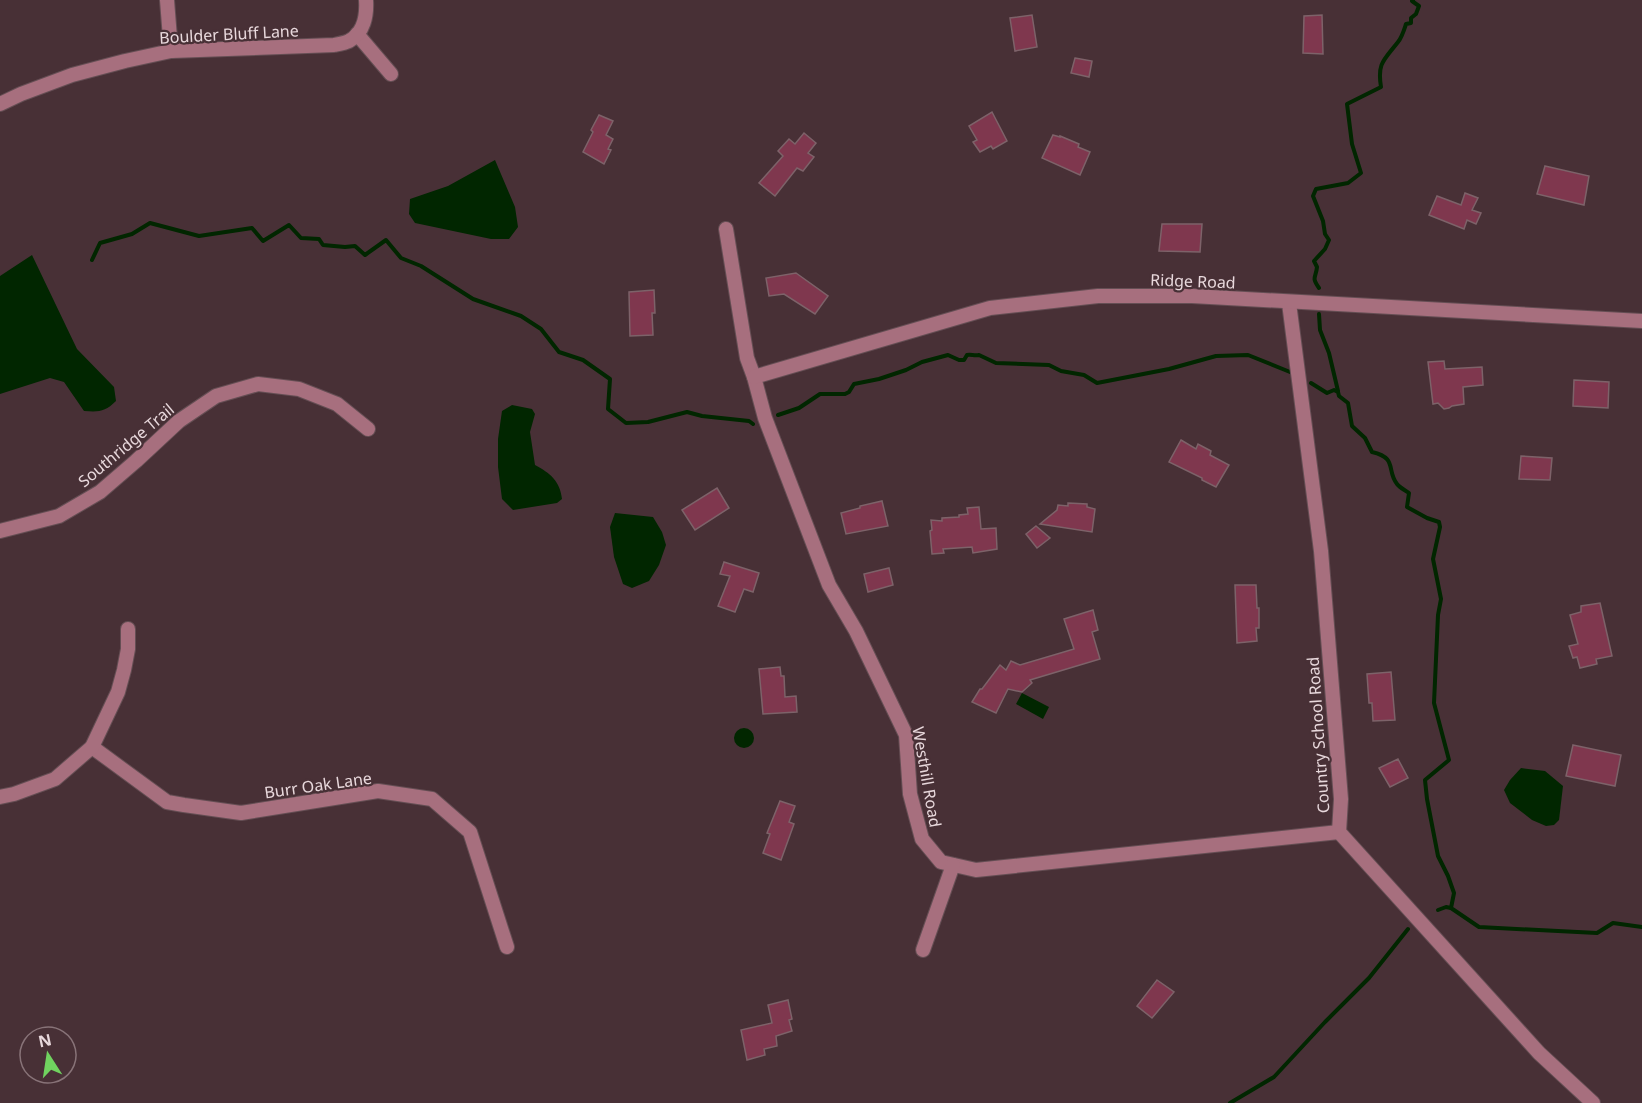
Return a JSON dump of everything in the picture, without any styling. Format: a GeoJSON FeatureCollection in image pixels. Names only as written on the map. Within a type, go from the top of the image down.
{"type":"FeatureCollection","features":[{"type":"Feature","properties":{"kind":"street"},"geometry":{"type":"LineString","coordinates":[[167,0],[171,51]]}},
{"type":"Feature","properties":{"kind":"street"},"geometry":{"type":"LineString","coordinates":[[366,0],[367,9],[363,25],[357,34],[391,74]]}},
{"type":"Feature","properties":{"kind":"street","name":"Boulder Bluff Lane"},"geometry":{"type":"LineString","coordinates":[[0,104],[72,75],[171,51],[334,45],[349,41],[357,34]]}},
{"type":"Feature","properties":{"kind":"street","name":"Westhill Road"},"geometry":{"type":"LineString","coordinates":[[726,229],[747,358],[765,418],[829,585],[861,640],[906,735],[910,794],[922,838],[941,862],[976,870],[1339,832]]}},
{"type":"Feature","properties":{"kind":"street","name":"Ridge Road"},"geometry":{"type":"LineString","coordinates":[[754,377],[990,308],[1098,296],[1192,296],[1642,321]]}},
{"type":"Feature","properties":{"kind":"street","name":"Country School Road"},"geometry":{"type":"LineString","coordinates":[[1289,303],[1321,551],[1340,789],[1339,832],[1539,1053],[1593,1103]]}},
{"type":"Feature","properties":{"kind":"street","name":"Southridge Trail"},"geometry":{"type":"LineString","coordinates":[[0,531],[59,516],[100,492],[179,421],[216,396],[258,384],[299,389],[337,404],[368,429]]}},
{"type":"Feature","properties":{"kind":"street"},"geometry":{"type":"LineString","coordinates":[[0,797],[55,779],[92,747],[118,692],[126,660],[128,629]]}},
{"type":"Feature","properties":{"kind":"street","name":"Burr Oak Lane"},"geometry":{"type":"LineString","coordinates":[[92,747],[167,802],[241,813],[378,791],[432,798],[470,832],[507,946]]}},
{"type":"Feature","properties":{"kind":"street"},"geometry":{"type":"LineString","coordinates":[[923,950],[953,865]]}},
{"type":"Feature","properties":{"kind":"shaded area"},"geometry":{"type":"Polygon","coordinates":[[[495,160],[515,207],[518,227],[509,239],[491,239],[415,223],[409,214],[410,199],[448,186],[495,160]]]}},
{"type":"Feature","properties":{"kind":"shaded area"},"geometry":{"type":"Polygon","coordinates":[[[32,255],[77,349],[114,387],[116,401],[105,409],[84,411],[64,382],[50,378],[0,394],[0,276],[32,255]]]}},
{"type":"Feature","properties":{"kind":"shaded area"},"geometry":{"type":"Polygon","coordinates":[[[512,405],[532,409],[535,414],[530,432],[535,465],[557,482],[562,499],[557,503],[513,510],[502,499],[498,467],[498,439],[502,411],[512,405]]]}},
{"type":"Feature","properties":{"kind":"shaded area"},"geometry":{"type":"Polygon","coordinates":[[[615,513],[653,517],[662,532],[666,545],[659,565],[649,581],[632,588],[623,584],[614,557],[610,527],[615,513]]]}},
{"type":"Feature","properties":{"kind":"shaded area"},"geometry":{"type":"Polygon","coordinates":[[[1022,693],[1049,707],[1043,719],[1016,704],[1022,693]]]}},
{"type":"Feature","properties":{"kind":"shaded area"},"geometry":{"type":"Polygon","coordinates":[[[744,728],[751,731],[754,738],[751,745],[744,748],[737,745],[734,738],[737,731],[744,728]]]}},
{"type":"Feature","properties":{"kind":"shaded area"},"geometry":{"type":"Polygon","coordinates":[[[1521,768],[1545,771],[1563,786],[1559,820],[1554,825],[1546,826],[1532,820],[1510,803],[1504,790],[1521,768]]]}},
{"type":"Feature","properties":{"kind":"building"},"geometry":{"type":"Polygon","coordinates":[[[1032,15],[1037,47],[1015,51],[1010,18],[1032,15]]]}},
{"type":"Feature","properties":{"kind":"building"},"geometry":{"type":"Polygon","coordinates":[[[1322,15],[1323,54],[1303,53],[1304,16],[1322,15]]]}},
{"type":"Feature","properties":{"kind":"building"},"geometry":{"type":"Polygon","coordinates":[[[1075,58],[1092,61],[1089,77],[1071,73],[1075,58]]]}},
{"type":"Feature","properties":{"kind":"building"},"geometry":{"type":"Polygon","coordinates":[[[992,112],[1007,141],[993,149],[991,146],[980,152],[973,142],[977,140],[969,126],[992,112]]]}},
{"type":"Feature","properties":{"kind":"building"},"geometry":{"type":"Polygon","coordinates":[[[599,115],[613,121],[606,135],[613,139],[608,149],[611,150],[604,164],[583,152],[599,115]]]}},
{"type":"Feature","properties":{"kind":"building"},"geometry":{"type":"Polygon","coordinates":[[[804,133],[816,143],[808,153],[814,157],[803,171],[797,168],[775,196],[759,183],[783,156],[778,151],[789,139],[795,144],[804,133]]]}},
{"type":"Feature","properties":{"kind":"building"},"geometry":{"type":"Polygon","coordinates":[[[1053,135],[1079,144],[1078,147],[1090,152],[1080,175],[1042,158],[1053,135]]]}},
{"type":"Feature","properties":{"kind":"building"},"geometry":{"type":"Polygon","coordinates":[[[1545,166],[1589,176],[1584,205],[1537,194],[1545,166]]]}},
{"type":"Feature","properties":{"kind":"building"},"geometry":{"type":"Polygon","coordinates":[[[1465,193],[1478,198],[1472,210],[1481,213],[1476,224],[1467,220],[1464,229],[1429,215],[1437,196],[1461,205],[1465,193]]]}},
{"type":"Feature","properties":{"kind":"building"},"geometry":{"type":"Polygon","coordinates":[[[1162,224],[1202,224],[1200,252],[1159,251],[1162,224]]]}},
{"type":"Feature","properties":{"kind":"building"},"geometry":{"type":"Polygon","coordinates":[[[796,273],[828,296],[815,314],[784,294],[769,296],[766,278],[796,273]]]}},
{"type":"Feature","properties":{"kind":"building"},"geometry":{"type":"Polygon","coordinates":[[[654,290],[653,335],[630,336],[629,292],[654,290]]]}},
{"type":"Feature","properties":{"kind":"building"},"geometry":{"type":"Polygon","coordinates":[[[1444,361],[1445,369],[1482,367],[1483,385],[1463,387],[1464,404],[1444,409],[1438,403],[1433,404],[1428,362],[1444,361]]]}},
{"type":"Feature","properties":{"kind":"building"},"geometry":{"type":"Polygon","coordinates":[[[1574,380],[1609,382],[1608,408],[1573,406],[1574,380]]]}},
{"type":"Feature","properties":{"kind":"building"},"geometry":{"type":"Polygon","coordinates":[[[1181,440],[1196,449],[1198,444],[1211,451],[1210,455],[1229,465],[1216,487],[1169,462],[1181,440]]]}},
{"type":"Feature","properties":{"kind":"building"},"geometry":{"type":"Polygon","coordinates":[[[1521,456],[1552,458],[1550,480],[1519,479],[1521,456]]]}},
{"type":"Feature","properties":{"kind":"building"},"geometry":{"type":"Polygon","coordinates":[[[717,488],[729,508],[695,530],[682,510],[717,488]]]}},
{"type":"Feature","properties":{"kind":"building"},"geometry":{"type":"Polygon","coordinates":[[[882,501],[888,526],[846,534],[841,513],[882,501]]]}},
{"type":"Feature","properties":{"kind":"building"},"geometry":{"type":"Polygon","coordinates":[[[1068,503],[1087,504],[1087,507],[1095,509],[1092,532],[1040,524],[1057,510],[1058,505],[1068,506],[1068,503]]]}},
{"type":"Feature","properties":{"kind":"building"},"geometry":{"type":"Polygon","coordinates":[[[979,507],[981,529],[996,528],[997,549],[973,553],[972,547],[943,549],[944,553],[932,554],[931,520],[942,521],[942,518],[959,517],[959,515],[968,514],[967,508],[979,507]]]}},
{"type":"Feature","properties":{"kind":"building"},"geometry":{"type":"Polygon","coordinates":[[[1036,526],[1050,538],[1037,548],[1026,534],[1036,526]]]}},
{"type":"Feature","properties":{"kind":"building"},"geometry":{"type":"Polygon","coordinates":[[[724,562],[759,573],[753,592],[744,589],[735,612],[718,606],[730,576],[720,574],[724,562]]]}},
{"type":"Feature","properties":{"kind":"building"},"geometry":{"type":"Polygon","coordinates":[[[889,568],[893,585],[868,592],[864,574],[889,568]]]}},
{"type":"Feature","properties":{"kind":"building"},"geometry":{"type":"Polygon","coordinates":[[[1235,585],[1256,585],[1257,608],[1259,608],[1257,641],[1237,643],[1235,585]]]}},
{"type":"Feature","properties":{"kind":"building"},"geometry":{"type":"Polygon","coordinates":[[[1600,603],[1612,656],[1596,659],[1597,664],[1580,668],[1577,657],[1573,658],[1569,646],[1578,644],[1570,615],[1581,612],[1581,606],[1600,603]]]}},
{"type":"Feature","properties":{"kind":"building"},"geometry":{"type":"Polygon","coordinates":[[[1093,610],[1098,630],[1092,632],[1100,659],[1030,680],[1032,683],[1022,692],[1008,689],[996,713],[972,702],[1000,665],[1006,670],[1011,661],[1020,665],[1074,649],[1064,619],[1093,610]]]}},
{"type":"Feature","properties":{"kind":"building"},"geometry":{"type":"Polygon","coordinates":[[[780,667],[781,676],[784,676],[785,697],[796,696],[797,712],[763,714],[759,669],[780,667]]]}},
{"type":"Feature","properties":{"kind":"building"},"geometry":{"type":"Polygon","coordinates":[[[1391,672],[1395,720],[1373,721],[1367,674],[1391,672]]]}},
{"type":"Feature","properties":{"kind":"building"},"geometry":{"type":"Polygon","coordinates":[[[1573,745],[1621,755],[1615,786],[1566,776],[1573,745]]]}},
{"type":"Feature","properties":{"kind":"building"},"geometry":{"type":"Polygon","coordinates":[[[1398,759],[1408,778],[1390,787],[1379,768],[1398,759]]]}},
{"type":"Feature","properties":{"kind":"building"},"geometry":{"type":"Polygon","coordinates":[[[780,801],[795,806],[789,822],[794,824],[781,860],[763,853],[770,834],[767,833],[780,801]]]}},
{"type":"Feature","properties":{"kind":"building"},"geometry":{"type":"Polygon","coordinates":[[[1157,980],[1174,992],[1152,1018],[1137,1006],[1157,980]]]}},
{"type":"Feature","properties":{"kind":"building"},"geometry":{"type":"Polygon","coordinates":[[[788,1000],[792,1031],[776,1036],[777,1046],[764,1049],[765,1055],[747,1060],[741,1030],[772,1023],[768,1005],[788,1000]]]}},
{"type":"Feature","properties":{"kind":"waterway"},"geometry":{"type":"LineString","coordinates":[[1319,288],[1315,279],[1317,267],[1314,261],[1325,249],[1329,240],[1313,196],[1316,189],[1348,183],[1361,173],[1352,144],[1347,104],[1381,87],[1380,72],[1383,62],[1399,40],[1406,24],[1411,23],[1411,18],[1416,14],[1419,6],[1413,0]]}},
{"type":"Feature","properties":{"kind":"waterway"},"geometry":{"type":"LineString","coordinates":[[92,260],[100,243],[132,234],[150,223],[199,236],[252,228],[263,241],[289,225],[301,238],[319,239],[323,245],[355,246],[365,255],[386,240],[401,258],[421,266],[473,299],[521,316],[541,329],[559,352],[583,360],[610,379],[608,409],[626,423],[648,422],[687,412],[702,416],[749,421],[753,424]]}},
{"type":"Feature","properties":{"kind":"waterway"},"geometry":{"type":"LineString","coordinates":[[1319,314],[1320,330],[1329,353],[1338,391]]}},
{"type":"Feature","properties":{"kind":"waterway"},"geometry":{"type":"LineString","coordinates":[[778,415],[799,408],[820,394],[845,394],[854,384],[879,379],[922,362],[948,355],[959,360],[964,360],[967,355],[979,355],[996,363],[1049,365],[1061,371],[1084,375],[1097,383],[1169,369],[1216,356],[1248,355],[1290,372]]}},
{"type":"Feature","properties":{"kind":"waterway"},"geometry":{"type":"LineString","coordinates":[[1311,383],[1327,393],[1334,390],[1338,392],[1339,396],[1348,403],[1352,426],[1365,438],[1372,452],[1388,461],[1397,484],[1409,493],[1407,507],[1439,522],[1433,559],[1441,599],[1438,615],[1434,703],[1449,760],[1425,780],[1438,856],[1454,893],[1451,908],[1479,927],[1597,933],[1613,923],[1642,927]]}},
{"type":"Feature","properties":{"kind":"waterway"},"geometry":{"type":"LineString","coordinates":[[1438,910],[1451,908]]}},
{"type":"Feature","properties":{"kind":"waterway"},"geometry":{"type":"LineString","coordinates":[[1230,1103],[1274,1077],[1369,978],[1408,929]]}}]}
